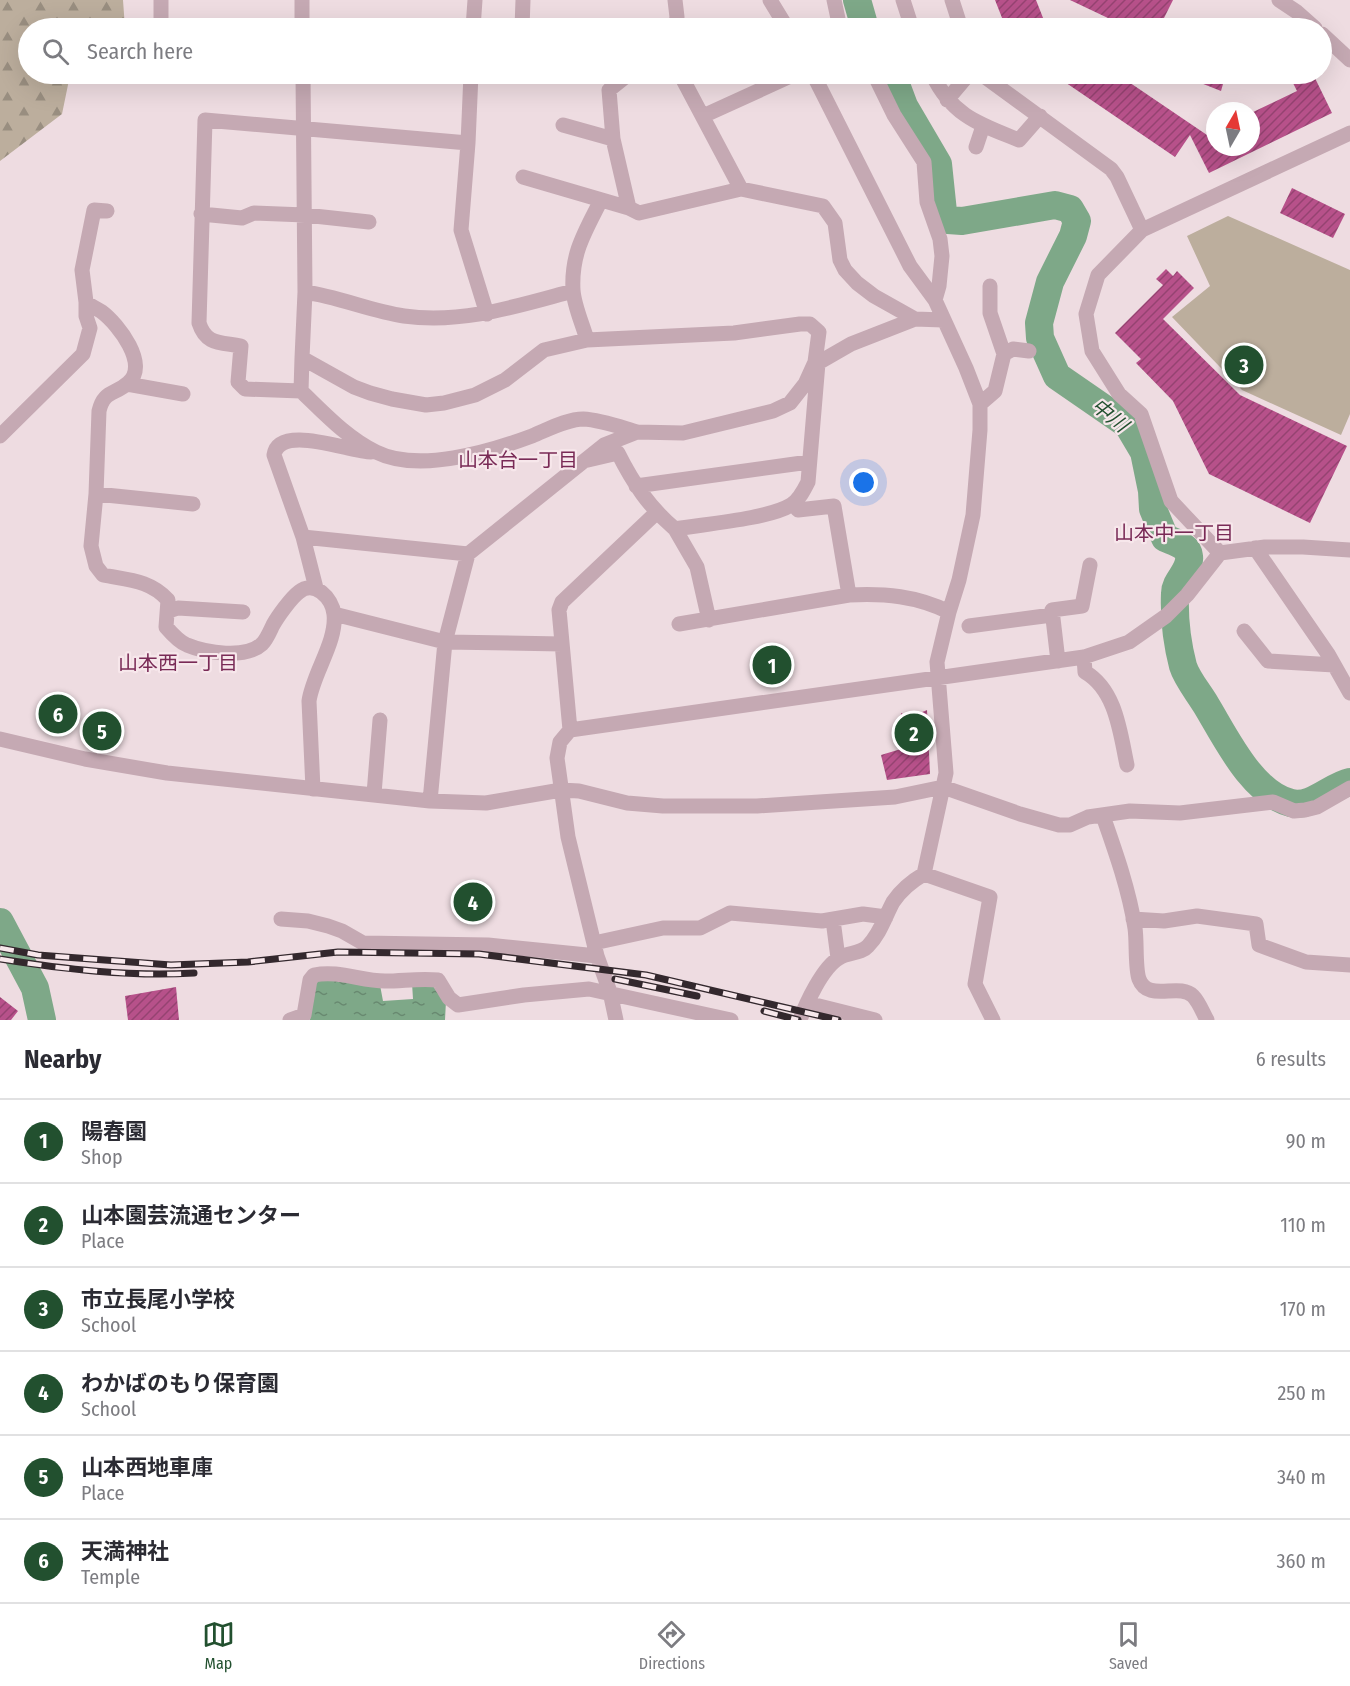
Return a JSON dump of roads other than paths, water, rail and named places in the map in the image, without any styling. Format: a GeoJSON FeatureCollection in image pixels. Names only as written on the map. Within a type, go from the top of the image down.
{"type":"FeatureCollection","features":[{"type":"Feature","properties":{"kind":"street"},"geometry":{"type":"LineString","coordinates":[[161,0],[161,18]]}},
{"type":"Feature","properties":{"kind":"street"},"geometry":{"type":"LineString","coordinates":[[302,0],[302,18]]}},
{"type":"Feature","properties":{"kind":"street"},"geometry":{"type":"LineString","coordinates":[[474,18],[475,0]]}},
{"type":"Feature","properties":{"kind":"street"},"geometry":{"type":"LineString","coordinates":[[522,18],[523,0]]}},
{"type":"Feature","properties":{"kind":"street"},"geometry":{"type":"LineString","coordinates":[[675,0],[677,18]]}},
{"type":"Feature","properties":{"kind":"street"},"geometry":{"type":"LineString","coordinates":[[770,0],[781,18]]}},
{"type":"Feature","properties":{"kind":"street"},"geometry":{"type":"LineString","coordinates":[[834,0],[838,18]]}},
{"type":"Feature","properties":{"kind":"street"},"geometry":{"type":"LineString","coordinates":[[903,0],[909,18]]}},
{"type":"Feature","properties":{"kind":"street"},"geometry":{"type":"LineString","coordinates":[[952,0],[958,18]]}},
{"type":"Feature","properties":{"kind":"street"},"geometry":{"type":"LineString","coordinates":[[1279,0],[1304,18]]}},
{"type":"Feature","properties":{"kind":"street"},"geometry":{"type":"LineString","coordinates":[[1332,43],[1350,60]]}},
{"type":"Feature","properties":{"kind":"street"},"geometry":{"type":"LineString","coordinates":[[301,391],[305,292],[303,84]]}},
{"type":"Feature","properties":{"kind":"street"},"geometry":{"type":"LineString","coordinates":[[471,84],[461,230],[487,314]]}},
{"type":"Feature","properties":{"kind":"street"},"geometry":{"type":"LineString","coordinates":[[616,84],[609,90],[613,140],[628,208]]}},
{"type":"Feature","properties":{"kind":"street"},"geometry":{"type":"LineString","coordinates":[[685,84],[741,189]]}},
{"type":"Feature","properties":{"kind":"street"},"geometry":{"type":"LineString","coordinates":[[703,116],[773,84]]}},
{"type":"Feature","properties":{"kind":"street"},"geometry":{"type":"LineString","coordinates":[[800,1020],[822,976],[838,958],[866,949],[874,939],[894,901],[909,883],[924,874],[946,773],[937,662],[959,580],[973,515],[980,430],[980,404],[944,320],[934,300],[910,266],[818,84]]}},
{"type":"Feature","properties":{"kind":"street"},"geometry":{"type":"LineString","coordinates":[[879,84],[894,115],[924,162],[927,202],[940,240],[942,256],[939,286],[934,300]]}},
{"type":"Feature","properties":{"kind":"street"},"geometry":{"type":"LineString","coordinates":[[938,84],[947,100],[958,110],[983,126],[1019,140],[1040,116]]}},
{"type":"Feature","properties":{"kind":"street"},"geometry":{"type":"LineString","coordinates":[[947,100],[961,84]]}},
{"type":"Feature","properties":{"kind":"street"},"geometry":{"type":"LineString","coordinates":[[995,84],[1111,169],[1142,230]]}},
{"type":"Feature","properties":{"kind":"street"},"geometry":{"type":"LineString","coordinates":[[376,452],[350,435],[301,391],[245,389],[238,382],[241,346],[204,337],[199,323],[205,120],[468,143]]}},
{"type":"Feature","properties":{"kind":"street"},"geometry":{"type":"LineString","coordinates":[[562,125],[613,140]]}},
{"type":"Feature","properties":{"kind":"street"},"geometry":{"type":"LineString","coordinates":[[976,147],[983,126]]}},
{"type":"Feature","properties":{"kind":"street"},"geometry":{"type":"LineString","coordinates":[[1220,553],[1172,501],[1141,414],[1119,394],[1092,351],[1086,314],[1098,275],[1142,230],[1350,133]]}},
{"type":"Feature","properties":{"kind":"street"},"geometry":{"type":"LineString","coordinates":[[523,177],[639,213],[741,189],[824,206],[835,223],[840,260],[845,270],[874,296],[915,319]]}},
{"type":"Feature","properties":{"kind":"street"},"geometry":{"type":"LineString","coordinates":[[587,340],[573,291],[577,246],[601,200]]}},
{"type":"Feature","properties":{"kind":"street"},"geometry":{"type":"LineString","coordinates":[[0,436],[82,354],[90,328],[86,316],[82,270],[94,210],[107,211]]}},
{"type":"Feature","properties":{"kind":"street"},"geometry":{"type":"LineString","coordinates":[[201,214],[242,218],[254,213],[305,215],[369,222]]}},
{"type":"Feature","properties":{"kind":"street"},"geometry":{"type":"LineString","coordinates":[[980,404],[994,391],[1004,354],[990,313],[990,286]]}},
{"type":"Feature","properties":{"kind":"street"},"geometry":{"type":"LineString","coordinates":[[305,292],[406,316],[461,317],[487,314],[573,291]]}},
{"type":"Feature","properties":{"kind":"street"},"geometry":{"type":"LineString","coordinates":[[86,302],[103,313],[134,350],[135,364],[133,377],[128,384],[102,400],[99,411],[96,494],[91,546],[96,566],[103,575],[139,581],[158,589],[168,600],[169,611],[165,621],[166,627],[186,645],[215,652],[247,652],[263,643],[274,623],[299,592],[307,588],[316,588],[323,592],[334,614],[327,652],[311,688],[309,701],[313,789]]}},
{"type":"Feature","properties":{"kind":"street"},"geometry":{"type":"LineString","coordinates":[[316,588],[303,537],[274,455],[275,448],[281,443],[327,442],[362,452],[376,452],[399,458],[441,460],[459,458],[528,438],[581,419],[606,422],[637,432],[683,433],[773,411],[790,403],[801,392],[816,362],[851,344],[915,319],[944,320]]}},
{"type":"Feature","properties":{"kind":"street"},"geometry":{"type":"LineString","coordinates":[[302,358],[354,387],[392,399],[426,405],[475,395],[505,380],[544,350],[587,340],[734,333],[810,324],[819,332],[808,482],[804,491],[793,504],[774,513],[675,529]]}},
{"type":"Feature","properties":{"kind":"street"},"geometry":{"type":"LineString","coordinates":[[1004,354],[1013,349],[1029,351]]}},
{"type":"Feature","properties":{"kind":"street"},"geometry":{"type":"LineString","coordinates":[[128,384],[183,394]]}},
{"type":"Feature","properties":{"kind":"street"},"geometry":{"type":"LineString","coordinates":[[430,801],[445,642],[468,554],[604,445],[637,432]]}},
{"type":"Feature","properties":{"kind":"street"},"geometry":{"type":"LineString","coordinates":[[585,461],[618,453],[636,486],[656,513],[675,529],[697,567],[709,620]]}},
{"type":"Feature","properties":{"kind":"street"},"geometry":{"type":"LineString","coordinates":[[636,486],[809,462]]}},
{"type":"Feature","properties":{"kind":"street"},"geometry":{"type":"LineString","coordinates":[[96,494],[193,504]]}},
{"type":"Feature","properties":{"kind":"street"},"geometry":{"type":"LineString","coordinates":[[793,504],[798,510],[834,506],[849,595]]}},
{"type":"Feature","properties":{"kind":"street"},"geometry":{"type":"LineString","coordinates":[[570,730],[559,610],[562,602],[656,513]]}},
{"type":"Feature","properties":{"kind":"street"},"geometry":{"type":"LineString","coordinates":[[303,537],[468,554]]}},
{"type":"Feature","properties":{"kind":"street"},"geometry":{"type":"LineString","coordinates":[[616,1020],[610,992],[595,950],[568,837],[556,758],[560,742],[570,730],[1084,657],[1129,642],[1166,616],[1187,595],[1220,553],[1255,548],[1304,547],[1350,550]]}},
{"type":"Feature","properties":{"kind":"street"},"geometry":{"type":"LineString","coordinates":[[1255,548],[1334,665],[1350,693]]}},
{"type":"Feature","properties":{"kind":"street"},"geometry":{"type":"LineString","coordinates":[[1058,661],[1052,610],[1082,606],[1090,565]]}},
{"type":"Feature","properties":{"kind":"street"},"geometry":{"type":"LineString","coordinates":[[679,624],[849,595],[876,593],[930,603],[949,612]]}},
{"type":"Feature","properties":{"kind":"street"},"geometry":{"type":"LineString","coordinates":[[169,611],[178,608],[243,612]]}},
{"type":"Feature","properties":{"kind":"street"},"geometry":{"type":"LineString","coordinates":[[334,614],[445,642],[562,644]]}},
{"type":"Feature","properties":{"kind":"street"},"geometry":{"type":"LineString","coordinates":[[969,627],[1052,615]]}},
{"type":"Feature","properties":{"kind":"street"},"geometry":{"type":"LineString","coordinates":[[1244,631],[1268,661],[1334,665]]}},
{"type":"Feature","properties":{"kind":"street"},"geometry":{"type":"LineString","coordinates":[[1084,657],[1085,672],[1096,679],[1106,690],[1116,718],[1127,765]]}},
{"type":"Feature","properties":{"kind":"street"},"geometry":{"type":"LineString","coordinates":[[374,794],[380,720]]}},
{"type":"Feature","properties":{"kind":"street"},"geometry":{"type":"LineString","coordinates":[[0,739],[134,768],[430,801],[486,803],[561,790],[579,791],[636,804],[757,806],[895,797],[943,787],[1059,825],[1070,825],[1088,817],[1130,811],[1180,813],[1273,802],[1294,811],[1305,810],[1317,807],[1350,788]]}},
{"type":"Feature","properties":{"kind":"street"},"geometry":{"type":"LineString","coordinates":[[1103,816],[1121,868],[1133,919],[1139,980],[1149,989],[1157,992],[1181,991],[1193,995],[1208,1020]]}},
{"type":"Feature","properties":{"kind":"street"},"geometry":{"type":"LineString","coordinates":[[924,874],[990,897],[975,984],[993,1020]]}},
{"type":"Feature","properties":{"kind":"street"},"geometry":{"type":"LineString","coordinates":[[281,919],[308,921],[328,926],[363,943],[595,950],[663,928],[700,928],[730,913],[822,921],[863,914],[886,917]]}},
{"type":"Feature","properties":{"kind":"street"},"geometry":{"type":"LineString","coordinates":[[1133,919],[1164,921],[1197,916],[1256,924],[1259,945],[1306,962],[1350,965]]}},
{"type":"Feature","properties":{"kind":"street"},"geometry":{"type":"LineString","coordinates":[[834,920],[838,958]]}},
{"type":"Feature","properties":{"kind":"street"},"geometry":{"type":"LineString","coordinates":[[290,1020],[304,1015],[310,980],[314,975],[322,974],[340,974],[384,981],[438,980],[449,998],[458,1005],[524,995],[589,989],[731,1020]]}},
{"type":"Feature","properties":{"kind":"street"},"geometry":{"type":"LineString","coordinates":[[807,1003],[875,1020]]}},
{"type":"Feature","properties":{"kind":"water"},"geometry":{"type":"Polygon","coordinates":[[[320,978],[380,985],[383,1001],[413,999],[412,983],[431,984],[446,1001],[445,1020],[310,1020],[312,988],[320,978]]]}},
{"type":"Feature","properties":{"kind":"waterway","name":"中川"},"geometry":{"type":"LineString","coordinates":[[857,0],[862,18]]}},
{"type":"Feature","properties":{"kind":"waterway","name":"中川"},"geometry":{"type":"LineString","coordinates":[[896,84],[904,106],[938,164],[943,212],[948,220],[962,221],[1055,205],[1070,209],[1077,221],[1073,236],[1050,282],[1039,323],[1040,338],[1057,376],[1128,425],[1144,452],[1152,491],[1153,509],[1165,538],[1186,549],[1189,556],[1188,566],[1177,584],[1175,593],[1176,630],[1183,666],[1231,747],[1252,776],[1264,788],[1291,803],[1299,804],[1314,800],[1350,782]]}},
{"type":"Feature","properties":{"kind":"waterway"},"geometry":{"type":"LineString","coordinates":[[0,922],[35,988],[42,1020]]}},
{"type":"Feature","properties":{"kind":"railway"},"geometry":{"type":"LineString","coordinates":[[0,948],[38,955],[171,965],[248,962],[338,952],[479,954],[646,975],[838,1020]]}},
{"type":"Feature","properties":{"kind":"railway"},"geometry":{"type":"LineString","coordinates":[[0,959],[97,971],[146,974],[194,973]]}},
{"type":"Feature","properties":{"kind":"railway"},"geometry":{"type":"LineString","coordinates":[[615,979],[697,996]]}},
{"type":"Feature","properties":{"kind":"railway"},"geometry":{"type":"LineString","coordinates":[[764,1011],[798,1020]]}},
{"type":"Feature","properties":{"kind":"place","name":"市立長尾小学校"},"geometry":{"type":"Point","coordinates":[1244,365]}},
{"type":"Feature","properties":{"kind":"place","name":"陽春園"},"geometry":{"type":"Point","coordinates":[772,665]}},
{"type":"Feature","properties":{"kind":"place","name":"天満神社"},"geometry":{"type":"Point","coordinates":[58,714]}},
{"type":"Feature","properties":{"kind":"place","name":"山本西地車庫"},"geometry":{"type":"Point","coordinates":[102,731]}},
{"type":"Feature","properties":{"kind":"place","name":"山本園芸流通センター"},"geometry":{"type":"Point","coordinates":[914,733]}},
{"type":"Feature","properties":{"kind":"place","name":"わかばのもり保育園"},"geometry":{"type":"Point","coordinates":[473,902]}},
{"type":"Feature","properties":{"kind":"district","name":"山本台一丁目"},"geometry":{"type":"Point","coordinates":[518,460]}},
{"type":"Feature","properties":{"kind":"district","name":"山本中一丁目"},"geometry":{"type":"Point","coordinates":[1174,533]}},
{"type":"Feature","properties":{"kind":"district","name":"山本西一丁目"},"geometry":{"type":"Point","coordinates":[178,663]}}]}
